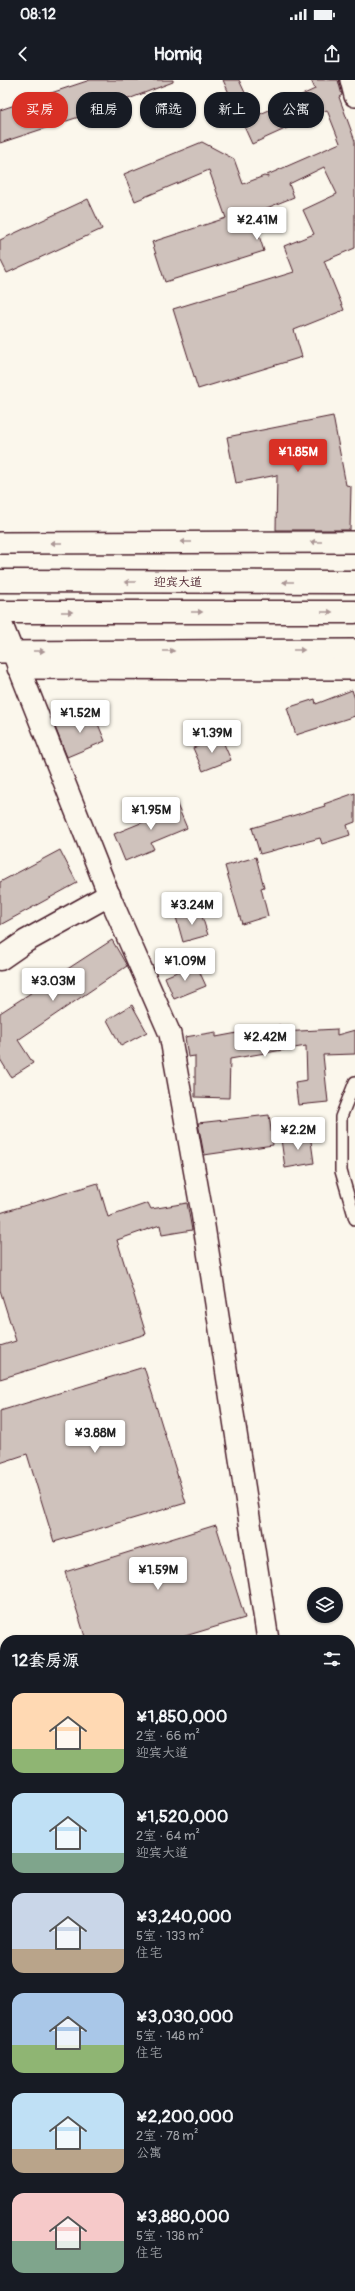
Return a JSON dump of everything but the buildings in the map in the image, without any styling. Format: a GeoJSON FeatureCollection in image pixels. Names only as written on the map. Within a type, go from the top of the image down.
{"type":"FeatureCollection","features":[{"type":"Feature","properties":{"kind":"main road","name":"迎宾大道"},"geometry":{"type":"LineString","coordinates":[[0,581],[355,582]]}},
{"type":"Feature","properties":{"kind":"main road"},"geometry":{"type":"LineString","coordinates":[[0,612],[355,612]]}},
{"type":"Feature","properties":{"kind":"main road"},"geometry":{"type":"LineString","coordinates":[[0,959],[26,941],[109,895]]}},
{"type":"Feature","properties":{"kind":"street"},"geometry":{"type":"LineString","coordinates":[[351,80],[355,96]]}},
{"type":"Feature","properties":{"kind":"street"},"geometry":{"type":"LineString","coordinates":[[0,543],[355,542]]}},
{"type":"Feature","properties":{"kind":"street"},"geometry":{"type":"LineString","coordinates":[[0,620],[10,657],[109,895],[170,1034],[202,1213],[267,1635]]}},
{"type":"Feature","properties":{"kind":"street"},"geometry":{"type":"LineString","coordinates":[[10,657],[355,650]]}},
{"type":"Feature","properties":{"kind":"street"},"geometry":{"type":"LineString","coordinates":[[10,657],[355,669]]}},
{"type":"Feature","properties":{"kind":"lane"},"geometry":{"type":"LineString","coordinates":[[355,1082],[341,1117],[341,1171],[355,1219]]}}]}
